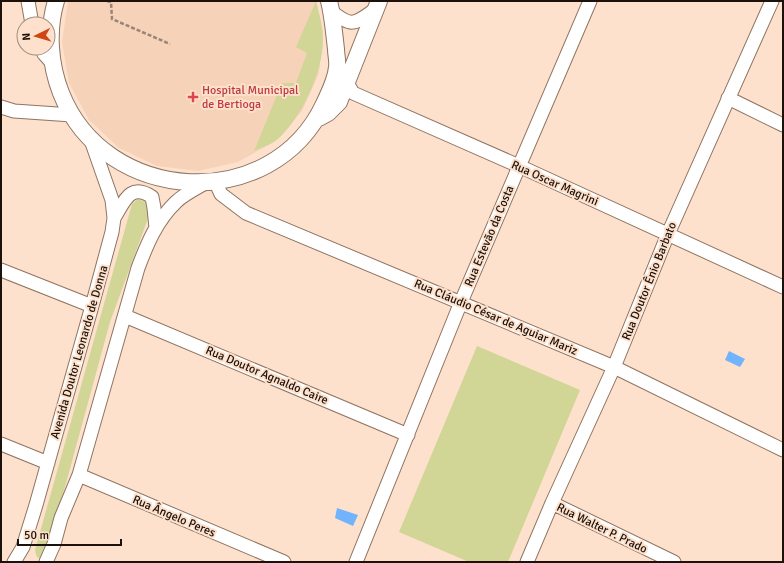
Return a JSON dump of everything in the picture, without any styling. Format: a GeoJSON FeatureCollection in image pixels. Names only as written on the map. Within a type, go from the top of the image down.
{"type":"FeatureCollection","features":[{"type":"Feature","properties":{"kind":"street"},"geometry":{"type":"LineString","coordinates":[[28,1],[31,16]]}},
{"type":"Feature","properties":{"kind":"street"},"geometry":{"type":"LineString","coordinates":[[56,1],[51,37],[52,64],[57,82],[72,115],[91,140],[116,160],[144,174],[175,182],[211,181],[234,178],[251,173],[285,153],[305,134],[315,121],[330,89],[337,67],[330,6]]}},
{"type":"Feature","properties":{"kind":"street","name":"Rua Estevão da Costa"},"geometry":{"type":"LineString","coordinates":[[356,562],[461,302],[590,1]]}},
{"type":"Feature","properties":{"kind":"street","name":"Rua Doutor Ênio Barbato"},"geometry":{"type":"LineString","coordinates":[[527,562],[552,503],[614,367],[668,234],[772,1]]}},
{"type":"Feature","properties":{"kind":"street"},"geometry":{"type":"LineString","coordinates":[[330,6],[343,21],[350,22],[358,20],[378,5]]}},
{"type":"Feature","properties":{"kind":"street"},"geometry":{"type":"LineString","coordinates":[[315,121],[328,113],[339,102],[378,5]]}},
{"type":"Feature","properties":{"kind":"street"},"geometry":{"type":"LineString","coordinates":[[46,56],[52,64]]}},
{"type":"Feature","properties":{"kind":"street","name":"Rua Oscar Magrini"},"geometry":{"type":"LineString","coordinates":[[337,67],[354,93],[519,166],[783,287]]}},
{"type":"Feature","properties":{"kind":"street"},"geometry":{"type":"LineString","coordinates":[[728,98],[783,125]]}},
{"type":"Feature","properties":{"kind":"street"},"geometry":{"type":"LineString","coordinates":[[1,107],[14,111],[72,115]]}},
{"type":"Feature","properties":{"kind":"street","name":"Avenida Doutor Leonardo de Donna"},"geometry":{"type":"LineString","coordinates":[[14,562],[23,547],[48,463],[112,232],[114,218],[112,200],[91,140]]}},
{"type":"Feature","properties":{"kind":"street"},"geometry":{"type":"LineString","coordinates":[[46,562],[54,544],[61,518],[79,475],[138,268],[146,245],[165,214],[177,201],[211,181]]}},
{"type":"Feature","properties":{"kind":"street","name":"Rua Cláudio César de Aguiar Mariz"},"geometry":{"type":"LineString","coordinates":[[211,181],[221,194],[246,213],[614,367],[783,450]]}},
{"type":"Feature","properties":{"kind":"street"},"geometry":{"type":"LineString","coordinates":[[114,218],[128,195],[136,191],[145,192],[152,197],[156,228]]}},
{"type":"Feature","properties":{"kind":"street"},"geometry":{"type":"LineString","coordinates":[[1,270],[92,306]]}},
{"type":"Feature","properties":{"kind":"street","name":"Rua Doutor Agnaldo Caire"},"geometry":{"type":"LineString","coordinates":[[125,316],[408,435]]}},
{"type":"Feature","properties":{"kind":"street"},"geometry":{"type":"LineString","coordinates":[[1,444],[48,463]]}},
{"type":"Feature","properties":{"kind":"street","name":"Rua Ângelo Peres"},"geometry":{"type":"LineString","coordinates":[[79,475],[284,562]]}},
{"type":"Feature","properties":{"kind":"street","name":"Rua Walter P. Prado"},"geometry":{"type":"LineString","coordinates":[[552,503],[674,562]]}},
{"type":"Feature","properties":{"kind":"path"},"geometry":{"type":"LineString","coordinates":[[108,1],[111,2],[112,18],[170,44]]}},
{"type":"Feature","properties":{"kind":"shaded area","name":"Hospital Municipal de Bertioga"},"geometry":{"type":"Polygon","coordinates":[[[68,1],[316,1],[323,32],[319,73],[302,111],[274,142],[238,162],[198,171],[157,166],[119,148],[89,120],[69,83],[62,42],[68,1]]]}},
{"type":"Feature","properties":{"kind":"green space"},"geometry":{"type":"Polygon","coordinates":[[[316,1],[322,25],[323,42],[318,72],[312,88],[305,103],[288,129],[276,141],[254,151],[282,83],[296,83],[307,53],[296,47],[316,1]]]}},
{"type":"Feature","properties":{"kind":"green space"},"geometry":{"type":"Polygon","coordinates":[[[138,199],[148,203],[150,213],[110,322],[47,553],[43,558],[38,558],[35,550],[132,204],[138,199]]]}},
{"type":"Feature","properties":{"kind":"green space"},"geometry":{"type":"Polygon","coordinates":[[[477,346],[580,390],[508,562],[469,562],[399,532],[477,346]]]}},
{"type":"Feature","properties":{"kind":"water"},"geometry":{"type":"Polygon","coordinates":[[[729,351],[745,359],[740,367],[725,360],[729,351]]]}},
{"type":"Feature","properties":{"kind":"water"},"geometry":{"type":"Polygon","coordinates":[[[337,508],[358,515],[353,526],[335,518],[337,508]]]}},
{"type":"Feature","properties":{"kind":"place","name":"Hospital Municipal de Bertioga"},"geometry":{"type":"Point","coordinates":[193,97]}}]}
